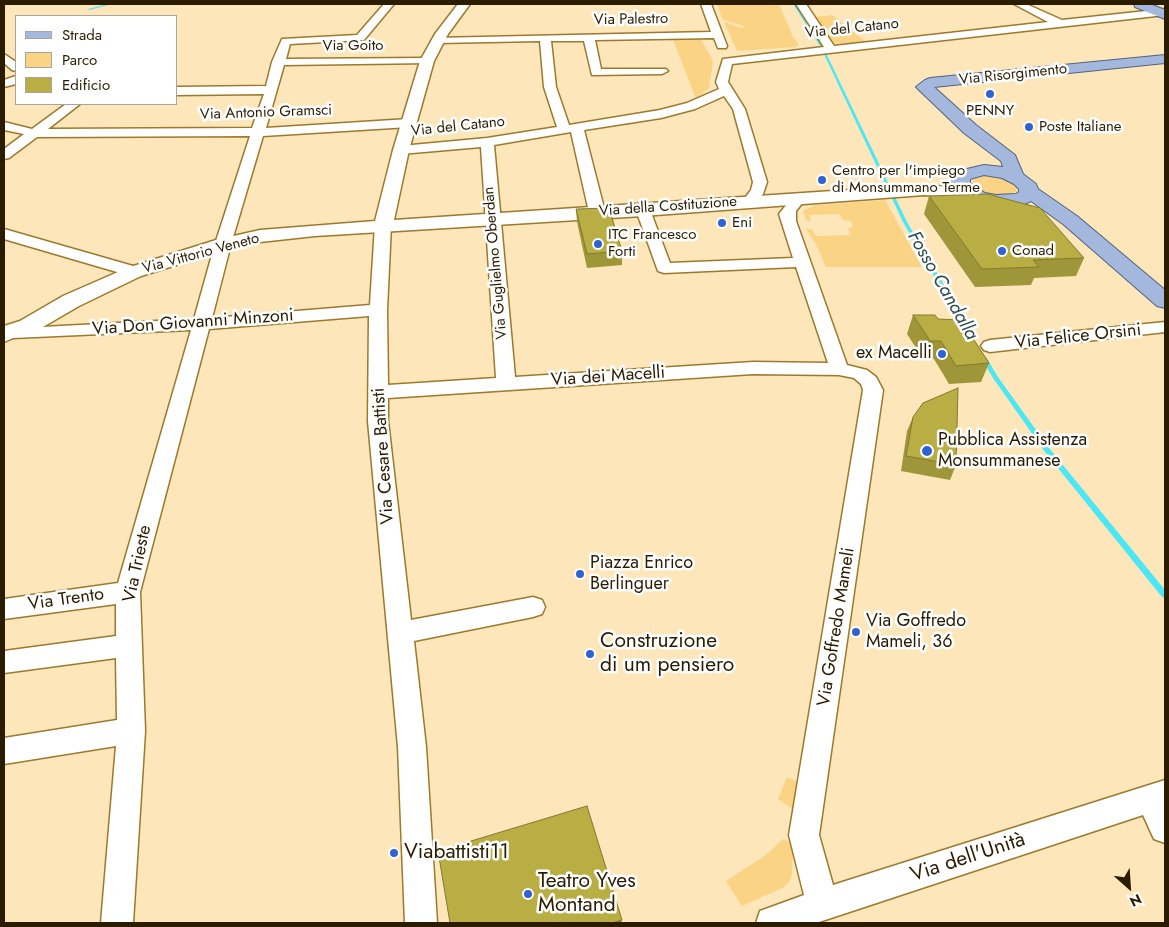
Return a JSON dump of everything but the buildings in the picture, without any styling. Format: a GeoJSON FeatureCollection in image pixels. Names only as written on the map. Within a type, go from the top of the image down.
{"type":"FeatureCollection","features":[{"type":"Feature","properties":{"kind":"main road"},"geometry":{"type":"LineString","coordinates":[[1140,4],[1164,13]]}},
{"type":"Feature","properties":{"kind":"main road","name":"Via Risorgimento"},"geometry":{"type":"LineString","coordinates":[[1165,59],[930,83],[924,87],[928,93],[1009,160],[1015,177],[1026,184],[1030,192],[1085,232],[1165,301]]}},
{"type":"Feature","properties":{"kind":"main road","name":"Via Risorgimento"},"geometry":{"type":"LineString","coordinates":[[968,175],[988,158],[989,154],[970,129]]}},
{"type":"Feature","properties":{"kind":"main road"},"geometry":{"type":"LineString","coordinates":[[972,194],[961,183],[968,175],[995,171],[1015,177]]}},
{"type":"Feature","properties":{"kind":"main road","name":"Via Risorgimento"},"geometry":{"type":"LineString","coordinates":[[1004,202],[1020,200],[1030,192]]}},
{"type":"Feature","properties":{"kind":"main road","name":"Via Risorgimento"},"geometry":{"type":"LineString","coordinates":[[972,194],[1004,202],[1052,218],[1085,232]]}},
{"type":"Feature","properties":{"kind":"street","name":"Via Trieste"},"geometry":{"type":"LineString","coordinates":[[117,923],[130,731],[128,592],[223,244],[286,41],[360,38],[389,4]]}},
{"type":"Feature","properties":{"kind":"street","name":"Via Cesare Battisti"},"geometry":{"type":"LineString","coordinates":[[421,923],[412,747],[378,421],[378,310],[383,225],[401,150],[428,61],[438,40],[464,4]]}},
{"type":"Feature","properties":{"kind":"street"},"geometry":{"type":"LineString","coordinates":[[706,4],[727,60],[722,82],[726,92],[739,109],[760,182],[758,191],[749,202]]}},
{"type":"Feature","properties":{"kind":"street"},"geometry":{"type":"LineString","coordinates":[[801,4],[830,48]]}},
{"type":"Feature","properties":{"kind":"street"},"geometry":{"type":"LineString","coordinates":[[1019,4],[1061,24]]}},
{"type":"Feature","properties":{"kind":"street","name":"Via del Catano"},"geometry":{"type":"LineString","coordinates":[[727,60],[1164,13]]}},
{"type":"Feature","properties":{"kind":"street","name":"Via Palestro"},"geometry":{"type":"LineString","coordinates":[[438,40],[717,35]]}},
{"type":"Feature","properties":{"kind":"street"},"geometry":{"type":"LineString","coordinates":[[545,38],[550,87],[570,129],[597,212]]}},
{"type":"Feature","properties":{"kind":"street"},"geometry":{"type":"LineString","coordinates":[[589,38],[596,72],[662,71]]}},
{"type":"Feature","properties":{"kind":"street"},"geometry":{"type":"LineString","coordinates":[[4,57],[15,67]]}},
{"type":"Feature","properties":{"kind":"street","name":"Via Goito"},"geometry":{"type":"LineString","coordinates":[[278,62],[428,61]]}},
{"type":"Feature","properties":{"kind":"street"},"geometry":{"type":"LineString","coordinates":[[178,91],[270,90]]}},
{"type":"Feature","properties":{"kind":"street","name":"Via del Catano"},"geometry":{"type":"LineString","coordinates":[[401,150],[487,142],[661,114],[691,106],[726,92]]}},
{"type":"Feature","properties":{"kind":"street"},"geometry":{"type":"LineString","coordinates":[[4,155],[73,105]]}},
{"type":"Feature","properties":{"kind":"street","name":"Via Antonio Gramsci"},"geometry":{"type":"LineString","coordinates":[[4,126],[34,133],[257,132],[410,123]]}},
{"type":"Feature","properties":{"kind":"street","name":"Via Guglielmo Oberdan"},"geometry":{"type":"LineString","coordinates":[[487,142],[506,384]]}},
{"type":"Feature","properties":{"kind":"street"},"geometry":{"type":"LineString","coordinates":[[692,207],[710,209],[815,197],[924,190],[947,185],[968,175]]}},
{"type":"Feature","properties":{"kind":"street"},"geometry":{"type":"LineString","coordinates":[[760,182],[767,188],[792,201]]}},
{"type":"Feature","properties":{"kind":"street"},"geometry":{"type":"LineString","coordinates":[[924,190],[972,194]]}},
{"type":"Feature","properties":{"kind":"street"},"geometry":{"type":"LineString","coordinates":[[792,201],[787,214],[839,369]]}},
{"type":"Feature","properties":{"kind":"street","name":"Via della Costituzione"},"geometry":{"type":"LineString","coordinates":[[383,225],[749,202],[792,201]]}},
{"type":"Feature","properties":{"kind":"street"},"geometry":{"type":"LineString","coordinates":[[643,210],[664,268],[804,262]]}},
{"type":"Feature","properties":{"kind":"street","name":"Via Vittorio Veneto"},"geometry":{"type":"LineString","coordinates":[[5,334],[28,326],[71,301],[134,272],[223,244],[270,235],[383,225]]}},
{"type":"Feature","properties":{"kind":"street"},"geometry":{"type":"LineString","coordinates":[[4,234],[134,272]]}},
{"type":"Feature","properties":{"kind":"street","name":"Via Don Giovanni Minzoni"},"geometry":{"type":"LineString","coordinates":[[5,334],[201,324],[378,310]]}},
{"type":"Feature","properties":{"kind":"street","name":"Via Felice Orsini"},"geometry":{"type":"LineString","coordinates":[[990,346],[1165,327]]}},
{"type":"Feature","properties":{"kind":"street","name":"Via dei Macelli"},"geometry":{"type":"LineString","coordinates":[[378,392],[753,368],[839,369]]}},
{"type":"Feature","properties":{"kind":"street","name":"Via Goffredo Mameli"},"geometry":{"type":"LineString","coordinates":[[822,905],[804,835],[874,390],[869,381],[860,374],[839,369]]}},
{"type":"Feature","properties":{"kind":"street","name":"Via Trento"},"geometry":{"type":"LineString","coordinates":[[4,609],[128,592]]}},
{"type":"Feature","properties":{"kind":"street"},"geometry":{"type":"LineString","coordinates":[[400,633],[533,607]]}},
{"type":"Feature","properties":{"kind":"street"},"geometry":{"type":"LineString","coordinates":[[4,662],[128,646]]}},
{"type":"Feature","properties":{"kind":"street"},"geometry":{"type":"LineString","coordinates":[[4,751],[130,731]]}},
{"type":"Feature","properties":{"kind":"street"},"geometry":{"type":"LineString","coordinates":[[1158,797],[1165,828]]}},
{"type":"Feature","properties":{"kind":"street","name":"Via dell'Unità"},"geometry":{"type":"LineString","coordinates":[[772,923],[822,905],[1158,797]]}},
{"type":"Feature","properties":{"kind":"green space"},"geometry":{"type":"Polygon","coordinates":[[[717,4],[779,4],[793,37],[799,44],[796,47],[737,51],[724,22],[742,28],[744,26],[723,20],[717,4]]]}},
{"type":"Feature","properties":{"kind":"green space"},"geometry":{"type":"Polygon","coordinates":[[[832,15],[866,42],[832,44],[815,17],[832,15]]]}},
{"type":"Feature","properties":{"kind":"green space"},"geometry":{"type":"Polygon","coordinates":[[[673,39],[701,39],[713,61],[709,88],[696,99],[673,39]]]}},
{"type":"Feature","properties":{"kind":"green space"},"geometry":{"type":"Polygon","coordinates":[[[988,175],[1002,177],[1012,182],[1017,187],[1017,192],[1001,196],[984,193],[975,188],[972,184],[974,179],[988,175]]]}},
{"type":"Feature","properties":{"kind":"green space"},"geometry":{"type":"Polygon","coordinates":[[[885,200],[922,267],[826,267],[817,246],[806,229],[812,229],[816,236],[851,235],[848,228],[852,227],[853,224],[850,221],[843,220],[839,214],[809,215],[811,221],[807,221],[804,210],[816,205],[885,200]]]}},
{"type":"Feature","properties":{"kind":"green space"},"geometry":{"type":"Polygon","coordinates":[[[787,777],[798,782],[796,811],[778,799],[787,777]]]}},
{"type":"Feature","properties":{"kind":"green space"},"geometry":{"type":"Polygon","coordinates":[[[783,839],[793,843],[792,875],[789,882],[784,887],[742,906],[726,881],[766,855],[783,839]]]}},
{"type":"Feature","properties":{"kind":"waterway"},"geometry":{"type":"LineString","coordinates":[[89,9],[111,4]]}},
{"type":"Feature","properties":{"kind":"waterway","name":"Fosso Candalla"},"geometry":{"type":"LineString","coordinates":[[794,4],[821,45]]}},
{"type":"Feature","properties":{"kind":"waterway","name":"Fosso Candalla"},"geometry":{"type":"LineString","coordinates":[[824,53],[905,222],[971,336]]}},
{"type":"Feature","properties":{"kind":"waterway","name":"Fosso Candalla"},"geometry":{"type":"LineString","coordinates":[[984,358],[1047,450],[1165,595]]}},
{"type":"Feature","properties":{"kind":"place","name":"PENNY"},"geometry":{"type":"Point","coordinates":[990,94]}},
{"type":"Feature","properties":{"kind":"place","name":"Poste Italiane"},"geometry":{"type":"Point","coordinates":[1029,127]}},
{"type":"Feature","properties":{"kind":"place","name":"Centro per l'impiego di Monsummano Terme"},"geometry":{"type":"Point","coordinates":[822,180]}},
{"type":"Feature","properties":{"kind":"place","name":"Eni"},"geometry":{"type":"Point","coordinates":[722,223]}},
{"type":"Feature","properties":{"kind":"place","name":"ITC Francesco Forti"},"geometry":{"type":"Point","coordinates":[598,244]}},
{"type":"Feature","properties":{"kind":"place","name":"Conad"},"geometry":{"type":"Point","coordinates":[1002,251]}},
{"type":"Feature","properties":{"kind":"place","name":"ex Macelli"},"geometry":{"type":"Point","coordinates":[942,354]}},
{"type":"Feature","properties":{"kind":"place","name":"Pubblica Assistenza Monsummanese"},"geometry":{"type":"Point","coordinates":[927,451]}},
{"type":"Feature","properties":{"kind":"place","name":"Piazza Enrico Berlinguer"},"geometry":{"type":"Point","coordinates":[580,574]}},
{"type":"Feature","properties":{"kind":"place","name":"Via Goffredo Mameli, 36"},"geometry":{"type":"Point","coordinates":[856,632]}},
{"type":"Feature","properties":{"kind":"place","name":"Construzione di um pensiero"},"geometry":{"type":"Point","coordinates":[590,654]}},
{"type":"Feature","properties":{"kind":"place","name":"Viabattisti11"},"geometry":{"type":"Point","coordinates":[394,853]}},
{"type":"Feature","properties":{"kind":"place","name":"Teatro Yves Montand"},"geometry":{"type":"Point","coordinates":[528,894]}}]}
